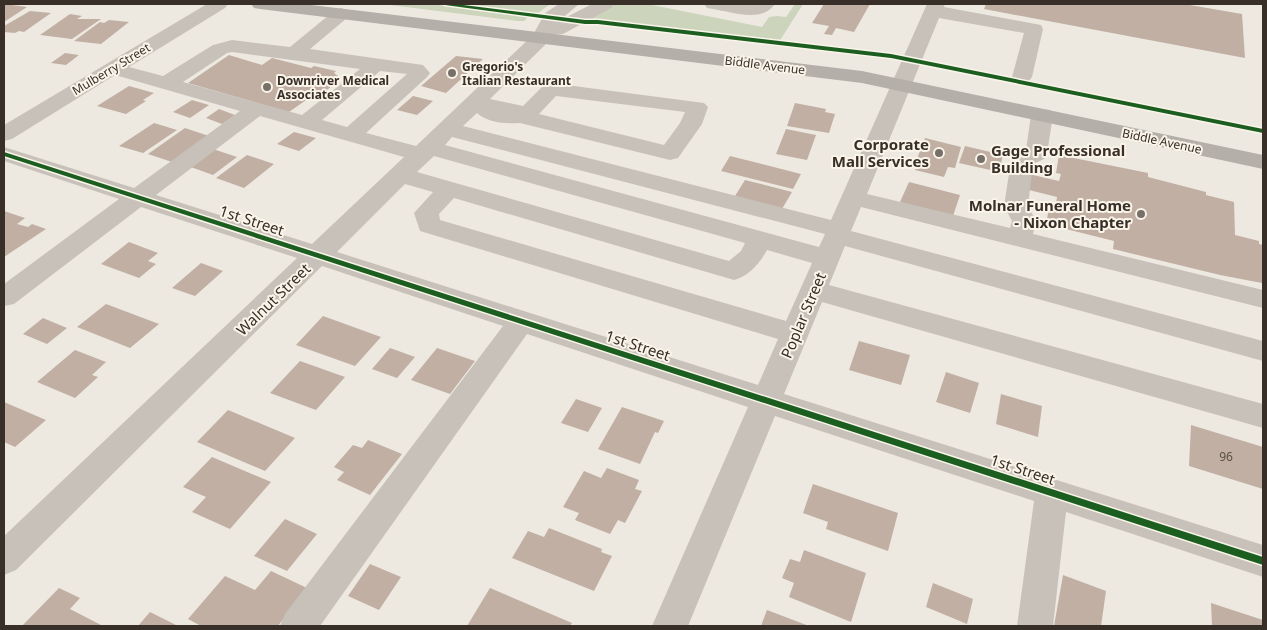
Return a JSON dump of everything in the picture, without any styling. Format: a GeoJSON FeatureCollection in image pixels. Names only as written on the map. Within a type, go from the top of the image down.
{"type":"FeatureCollection","features":[{"type":"Feature","properties":{"kind":"main road","name":"Biddle Avenue"},"geometry":{"type":"LineString","coordinates":[[260,4],[862,77],[1263,162]]}},
{"type":"Feature","properties":{"kind":"street","name":"Mulberry Street"},"geometry":{"type":"LineString","coordinates":[[4,134],[219,4]]}},
{"type":"Feature","properties":{"kind":"street"},"geometry":{"type":"LineString","coordinates":[[541,38],[552,17],[570,4]]}},
{"type":"Feature","properties":{"kind":"street"},"geometry":{"type":"LineString","coordinates":[[541,38],[606,4]]}},
{"type":"Feature","properties":{"kind":"street"},"geometry":{"type":"LineString","coordinates":[[713,4],[755,10],[766,4]]}},
{"type":"Feature","properties":{"kind":"street"},"geometry":{"type":"LineString","coordinates":[[934,7],[1034,29],[1022,77]]}},
{"type":"Feature","properties":{"kind":"street","name":"Poplar Street"},"geometry":{"type":"LineString","coordinates":[[670,626],[934,7]]}},
{"type":"Feature","properties":{"kind":"street"},"geometry":{"type":"LineString","coordinates":[[294,53],[342,14]]}},
{"type":"Feature","properties":{"kind":"street","name":"Walnut Street"},"geometry":{"type":"LineString","coordinates":[[4,559],[424,151],[477,105],[541,38]]}},
{"type":"Feature","properties":{"kind":"street"},"geometry":{"type":"LineString","coordinates":[[165,84],[220,49],[232,46],[416,69],[420,73],[351,135]]}},
{"type":"Feature","properties":{"kind":"street"},"geometry":{"type":"LineString","coordinates":[[306,123],[371,70],[369,64]]}},
{"type":"Feature","properties":{"kind":"street"},"geometry":{"type":"LineString","coordinates":[[112,68],[351,135],[484,163],[760,240],[834,241]]}},
{"type":"Feature","properties":{"kind":"street"},"geometry":{"type":"LineString","coordinates":[[477,105],[492,114],[510,118],[522,117],[670,154],[691,124],[697,107],[550,89],[522,117]]}},
{"type":"Feature","properties":{"kind":"street"},"geometry":{"type":"LineString","coordinates":[[4,296],[256,109]]}},
{"type":"Feature","properties":{"kind":"street"},"geometry":{"type":"LineString","coordinates":[[1019,239],[1024,222],[1016,206],[1016,197],[1022,161],[1036,154],[1042,115]]}},
{"type":"Feature","properties":{"kind":"street"},"geometry":{"type":"LineString","coordinates":[[448,129],[834,241],[1263,351]]}},
{"type":"Feature","properties":{"kind":"street","name":"1st Street"},"geometry":{"type":"LineString","coordinates":[[4,154],[1263,562]]}},
{"type":"Feature","properties":{"kind":"street"},"geometry":{"type":"LineString","coordinates":[[400,175],[734,271],[751,256],[760,240]]}},
{"type":"Feature","properties":{"kind":"street"},"geometry":{"type":"LineString","coordinates":[[448,189],[426,213],[429,225],[795,334]]}},
{"type":"Feature","properties":{"kind":"street"},"geometry":{"type":"LineString","coordinates":[[853,198],[1263,299]]}},
{"type":"Feature","properties":{"kind":"street"},"geometry":{"type":"LineString","coordinates":[[814,290],[1263,416]]}},
{"type":"Feature","properties":{"kind":"street"},"geometry":{"type":"LineString","coordinates":[[298,626],[522,322]]}},
{"type":"Feature","properties":{"kind":"street"},"geometry":{"type":"LineString","coordinates":[[1035,626],[1052,493]]}},
{"type":"Feature","properties":{"kind":"green space"},"geometry":{"type":"Polygon","coordinates":[[[382,4],[430,4],[529,16],[524,21],[518,21],[382,4]]]}},
{"type":"Feature","properties":{"kind":"green space"},"geometry":{"type":"Polygon","coordinates":[[[453,4],[550,4],[537,14],[453,4]]]}},
{"type":"Feature","properties":{"kind":"green space"},"geometry":{"type":"Polygon","coordinates":[[[613,4],[647,4],[762,27],[769,17],[786,17],[795,4],[803,4],[779,42],[585,21],[597,11],[613,4]]]}},
{"type":"Feature","properties":{"kind":"building"},"geometry":{"type":"Polygon","coordinates":[[[4,4],[27,7],[4,22],[4,4]]]}},
{"type":"Feature","properties":{"kind":"building"},"geometry":{"type":"Polygon","coordinates":[[[824,4],[870,4],[854,32],[836,28],[832,35],[824,34],[829,26],[812,23],[824,4]]]}},
{"type":"Feature","properties":{"kind":"building"},"geometry":{"type":"Polygon","coordinates":[[[986,4],[1184,4],[1242,14],[1245,58],[984,9],[986,4]]]}},
{"type":"Feature","properties":{"kind":"building"},"geometry":{"type":"Polygon","coordinates":[[[30,11],[51,13],[24,32],[4,32],[4,26],[30,11]]]}},
{"type":"Feature","properties":{"kind":"building"},"geometry":{"type":"Polygon","coordinates":[[[70,14],[82,16],[77,19],[101,19],[72,39],[40,35],[70,14]]]}},
{"type":"Feature","properties":{"kind":"building"},"geometry":{"type":"Polygon","coordinates":[[[109,20],[129,22],[101,44],[74,41],[100,22],[104,23],[109,20]]]}},
{"type":"Feature","properties":{"kind":"building"},"geometry":{"type":"Polygon","coordinates":[[[65,53],[79,55],[66,65],[51,63],[65,53]]]}},
{"type":"Feature","properties":{"kind":"building","name":"Downriver Medical Associates"},"geometry":{"type":"Polygon","coordinates":[[[229,55],[262,65],[272,58],[311,68],[314,66],[336,71],[334,73],[338,76],[337,80],[340,80],[324,92],[319,91],[289,112],[188,83],[229,55]]]}},
{"type":"Feature","properties":{"kind":"building","name":"Gregorio's Italian Restaurant"},"geometry":{"type":"Polygon","coordinates":[[[456,56],[483,59],[446,93],[421,86],[456,56]]]}},
{"type":"Feature","properties":{"kind":"building"},"geometry":{"type":"Polygon","coordinates":[[[129,86],[154,93],[143,100],[146,101],[126,114],[97,106],[129,86]]]}},
{"type":"Feature","properties":{"kind":"building"},"geometry":{"type":"Polygon","coordinates":[[[413,96],[433,101],[417,115],[397,110],[413,96]]]}},
{"type":"Feature","properties":{"kind":"building"},"geometry":{"type":"Polygon","coordinates":[[[192,100],[209,105],[190,118],[173,112],[192,100]]]}},
{"type":"Feature","properties":{"kind":"building"},"geometry":{"type":"Polygon","coordinates":[[[795,103],[826,109],[825,112],[835,114],[829,133],[787,126],[795,103]]]}},
{"type":"Feature","properties":{"kind":"building"},"geometry":{"type":"Polygon","coordinates":[[[219,109],[235,115],[222,124],[206,118],[219,109]]]}},
{"type":"Feature","properties":{"kind":"building"},"geometry":{"type":"Polygon","coordinates":[[[154,123],[177,130],[143,153],[119,146],[154,123]]]}},
{"type":"Feature","properties":{"kind":"building"},"geometry":{"type":"Polygon","coordinates":[[[185,128],[209,136],[172,162],[148,154],[185,128]]]}},
{"type":"Feature","properties":{"kind":"building"},"geometry":{"type":"Polygon","coordinates":[[[786,129],[816,135],[807,160],[776,154],[786,129]]]}},
{"type":"Feature","properties":{"kind":"building"},"geometry":{"type":"Polygon","coordinates":[[[294,132],[316,138],[299,151],[277,144],[294,132]]]}},
{"type":"Feature","properties":{"kind":"building","name":"Corporate Mall Services"},"geometry":{"type":"Polygon","coordinates":[[[925,138],[961,147],[955,168],[948,167],[944,177],[915,170],[925,138]]]}},
{"type":"Feature","properties":{"kind":"building","name":"Gage Professional Building"},"geometry":{"type":"Polygon","coordinates":[[[965,146],[1003,155],[999,172],[959,163],[965,146]]]}},
{"type":"Feature","properties":{"kind":"building"},"geometry":{"type":"Polygon","coordinates":[[[213,149],[237,157],[213,175],[188,166],[213,149]]]}},
{"type":"Feature","properties":{"kind":"building"},"geometry":{"type":"Polygon","coordinates":[[[247,155],[274,164],[244,188],[216,178],[247,155]]]}},
{"type":"Feature","properties":{"kind":"building","name":"Molnar Funeral Home - Nixon Chapter"},"geometry":{"type":"Polygon","coordinates":[[[1059,155],[1148,173],[1148,177],[1206,192],[1206,195],[1234,202],[1235,235],[1259,241],[1259,244],[1263,245],[1262,283],[1220,275],[1113,249],[1114,241],[1046,224],[1050,203],[1056,204],[1057,197],[1021,188],[1024,173],[1059,181],[1061,174],[1056,173],[1059,155]]]}},
{"type":"Feature","properties":{"kind":"building"},"geometry":{"type":"Polygon","coordinates":[[[730,156],[801,174],[793,189],[721,171],[730,156]]]}},
{"type":"Feature","properties":{"kind":"building"},"geometry":{"type":"Polygon","coordinates":[[[745,180],[792,192],[782,209],[735,196],[745,180]]]}},
{"type":"Feature","properties":{"kind":"building"},"geometry":{"type":"Polygon","coordinates":[[[909,182],[960,195],[953,216],[900,202],[909,182]]]}},
{"type":"Feature","properties":{"kind":"building"},"geometry":{"type":"Polygon","coordinates":[[[4,211],[25,218],[17,224],[28,227],[32,224],[46,229],[4,257],[4,211]]]}},
{"type":"Feature","properties":{"kind":"building"},"geometry":{"type":"Polygon","coordinates":[[[129,242],[158,253],[148,261],[156,264],[139,278],[101,264],[129,242]]]}},
{"type":"Feature","properties":{"kind":"building"},"geometry":{"type":"Polygon","coordinates":[[[201,263],[223,271],[195,296],[172,288],[201,263]]]}},
{"type":"Feature","properties":{"kind":"building"},"geometry":{"type":"Polygon","coordinates":[[[106,304],[159,324],[130,348],[77,327],[106,304]]]}},
{"type":"Feature","properties":{"kind":"building"},"geometry":{"type":"Polygon","coordinates":[[[323,316],[381,337],[355,366],[296,345],[323,316]]]}},
{"type":"Feature","properties":{"kind":"building"},"geometry":{"type":"Polygon","coordinates":[[[43,318],[67,328],[47,344],[23,334],[43,318]]]}},
{"type":"Feature","properties":{"kind":"building"},"geometry":{"type":"Polygon","coordinates":[[[859,341],[910,355],[901,385],[849,370],[859,341]]]}},
{"type":"Feature","properties":{"kind":"building"},"geometry":{"type":"Polygon","coordinates":[[[390,348],[415,357],[397,378],[372,369],[390,348]]]}},
{"type":"Feature","properties":{"kind":"building"},"geometry":{"type":"Polygon","coordinates":[[[437,348],[475,361],[450,394],[411,380],[437,348]]]}},
{"type":"Feature","properties":{"kind":"building"},"geometry":{"type":"Polygon","coordinates":[[[75,350],[106,362],[92,375],[98,377],[75,398],[37,382],[75,350]]]}},
{"type":"Feature","properties":{"kind":"building"},"geometry":{"type":"Polygon","coordinates":[[[300,361],[345,377],[316,410],[270,393],[300,361]]]}},
{"type":"Feature","properties":{"kind":"building"},"geometry":{"type":"Polygon","coordinates":[[[946,372],[979,383],[970,413],[936,402],[946,372]]]}},
{"type":"Feature","properties":{"kind":"building"},"geometry":{"type":"Polygon","coordinates":[[[1001,394],[1042,406],[1038,437],[996,424],[1001,394]]]}},
{"type":"Feature","properties":{"kind":"building"},"geometry":{"type":"Polygon","coordinates":[[[576,399],[602,408],[588,432],[561,423],[576,399]]]}},
{"type":"Feature","properties":{"kind":"building"},"geometry":{"type":"Polygon","coordinates":[[[4,402],[46,420],[15,447],[4,442],[4,402]]]}},
{"type":"Feature","properties":{"kind":"building"},"geometry":{"type":"Polygon","coordinates":[[[622,407],[664,421],[658,433],[655,432],[640,464],[598,449],[622,407]]]}},
{"type":"Feature","properties":{"kind":"building"},"geometry":{"type":"Polygon","coordinates":[[[228,410],[295,438],[265,471],[197,442],[228,410]]]}},
{"type":"Feature","properties":{"kind":"building"},"geometry":{"type":"Polygon","coordinates":[[[1191,425],[1263,447],[1263,489],[1189,466],[1191,425]]]}},
{"type":"Feature","properties":{"kind":"building"},"geometry":{"type":"Polygon","coordinates":[[[368,440],[402,454],[370,495],[337,480],[344,472],[334,467],[353,445],[362,448],[368,440]]]}},
{"type":"Feature","properties":{"kind":"building"},"geometry":{"type":"Polygon","coordinates":[[[212,457],[271,482],[230,529],[192,512],[206,497],[183,487],[212,457]]]}},
{"type":"Feature","properties":{"kind":"building"},"geometry":{"type":"Polygon","coordinates":[[[607,468],[639,480],[635,489],[642,491],[625,523],[618,520],[610,534],[575,520],[579,513],[563,507],[584,471],[601,478],[607,468]]]}},
{"type":"Feature","properties":{"kind":"building"},"geometry":{"type":"Polygon","coordinates":[[[813,484],[898,513],[888,551],[826,529],[828,522],[803,513],[813,484]]]}},
{"type":"Feature","properties":{"kind":"building"},"geometry":{"type":"Polygon","coordinates":[[[285,519],[317,534],[287,571],[254,556],[285,519]]]}},
{"type":"Feature","properties":{"kind":"building"},"geometry":{"type":"Polygon","coordinates":[[[549,528],[602,549],[601,552],[612,556],[594,591],[512,558],[528,531],[544,537],[549,528]]]}},
{"type":"Feature","properties":{"kind":"building"},"geometry":{"type":"Polygon","coordinates":[[[804,550],[866,573],[851,622],[789,597],[794,583],[782,578],[790,559],[800,562],[804,550]]]}},
{"type":"Feature","properties":{"kind":"building"},"geometry":{"type":"Polygon","coordinates":[[[370,564],[401,577],[379,610],[348,596],[370,564]]]}},
{"type":"Feature","properties":{"kind":"building"},"geometry":{"type":"Polygon","coordinates":[[[271,571],[307,588],[278,626],[201,626],[188,619],[225,576],[255,590],[271,571]]]}},
{"type":"Feature","properties":{"kind":"building"},"geometry":{"type":"Polygon","coordinates":[[[1063,575],[1106,591],[1101,626],[1054,626],[1063,575]]]}},
{"type":"Feature","properties":{"kind":"building"},"geometry":{"type":"Polygon","coordinates":[[[933,583],[973,599],[967,624],[926,607],[933,583]]]}},
{"type":"Feature","properties":{"kind":"building"},"geometry":{"type":"Polygon","coordinates":[[[59,588],[80,598],[70,609],[103,626],[22,626],[59,588]]]}},
{"type":"Feature","properties":{"kind":"building"},"geometry":{"type":"Polygon","coordinates":[[[490,588],[572,623],[570,626],[467,626],[490,588]]]}},
{"type":"Feature","properties":{"kind":"building"},"geometry":{"type":"Polygon","coordinates":[[[1211,603],[1263,620],[1263,626],[1212,626],[1211,603]]]}},
{"type":"Feature","properties":{"kind":"building"},"geometry":{"type":"Polygon","coordinates":[[[767,610],[809,626],[761,626],[767,610]]]}},
{"type":"Feature","properties":{"kind":"building"},"geometry":{"type":"Polygon","coordinates":[[[150,612],[176,625],[138,626],[150,612]]]}},
{"type":"Feature","properties":{"kind":"cycle path"},"geometry":{"type":"LineString","coordinates":[[445,4],[585,22],[891,56],[1263,131]]}},
{"type":"Feature","properties":{"kind":"cycle path"},"geometry":{"type":"LineString","coordinates":[[4,154],[1263,561]]}},
{"type":"Feature","properties":{"kind":"place","name":"Gregorio's Italian Restaurant"},"geometry":{"type":"Point","coordinates":[452,73]}},
{"type":"Feature","properties":{"kind":"place","name":"Downriver Medical Associates"},"geometry":{"type":"Point","coordinates":[267,87]}},
{"type":"Feature","properties":{"kind":"place","name":"Corporate Mall Services"},"geometry":{"type":"Point","coordinates":[939,153]}},
{"type":"Feature","properties":{"kind":"place","name":"Gage Professional Building"},"geometry":{"type":"Point","coordinates":[981,159]}},
{"type":"Feature","properties":{"kind":"place","name":"Molnar Funeral Home - Nixon Chapter"},"geometry":{"type":"Point","coordinates":[1141,214]}}]}
